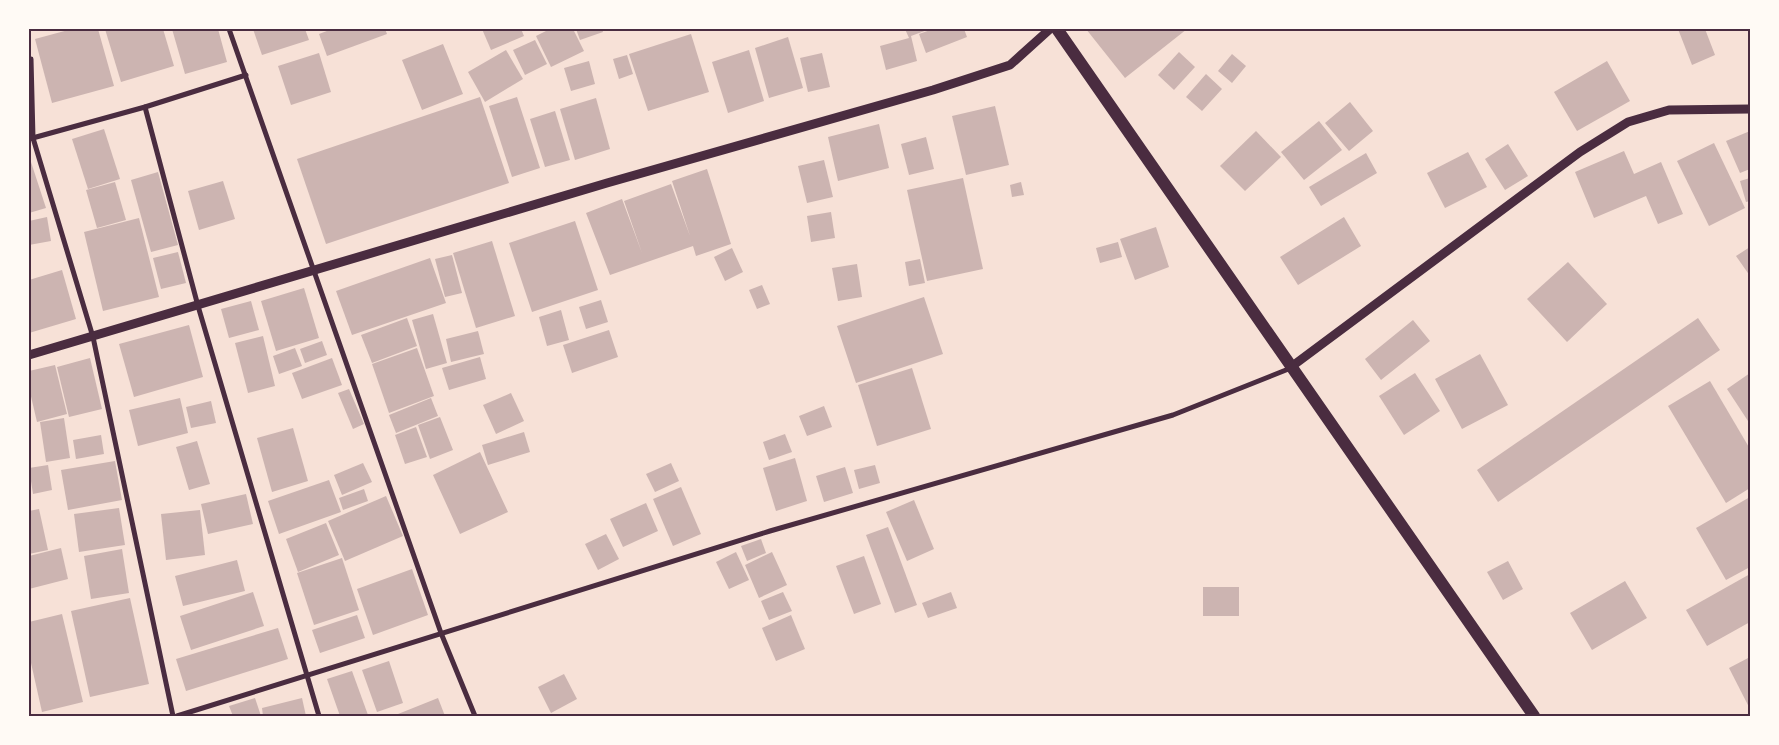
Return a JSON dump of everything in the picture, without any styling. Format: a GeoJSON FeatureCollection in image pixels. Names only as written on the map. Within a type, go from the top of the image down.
{"type":"FeatureCollection","features":[{"type":"Feature","properties":{"kind":"main road"},"geometry":{"type":"LineString","coordinates":[[1057,29],[1534,716]]}},
{"type":"Feature","properties":{"kind":"street"},"geometry":{"type":"LineString","coordinates":[[229,29],[441,633],[475,716]]}},
{"type":"Feature","properties":{"kind":"street"},"geometry":{"type":"LineString","coordinates":[[29,355],[606,183],[933,90],[1002,68],[1010,65],[1050,29]]}},
{"type":"Feature","properties":{"kind":"street"},"geometry":{"type":"LineString","coordinates":[[31,59],[31,139],[93,337],[173,716]]}},
{"type":"Feature","properties":{"kind":"street"},"geometry":{"type":"LineString","coordinates":[[31,139],[145,107],[246,75]]}},
{"type":"Feature","properties":{"kind":"street"},"geometry":{"type":"LineString","coordinates":[[145,107],[198,306],[318,716]]}},
{"type":"Feature","properties":{"kind":"street"},"geometry":{"type":"LineString","coordinates":[[177,716],[770,531],[1174,415],[1291,368],[1580,152],[1628,122],[1669,110],[1750,109]]}},
{"type":"Feature","properties":{"kind":"building"},"geometry":{"type":"Polygon","coordinates":[[[72,29],[98,29],[114,86],[52,103],[35,39],[72,29]]]}},
{"type":"Feature","properties":{"kind":"building"},"geometry":{"type":"Polygon","coordinates":[[[105,29],[163,29],[174,66],[121,82],[105,29]]]}},
{"type":"Feature","properties":{"kind":"building"},"geometry":{"type":"Polygon","coordinates":[[[172,29],[218,29],[227,62],[185,74],[172,29]]]}},
{"type":"Feature","properties":{"kind":"building"},"geometry":{"type":"Polygon","coordinates":[[[253,29],[305,29],[309,40],[262,55],[253,29]]]}},
{"type":"Feature","properties":{"kind":"building"},"geometry":{"type":"Polygon","coordinates":[[[332,29],[385,29],[387,34],[327,56],[319,34],[332,29]]]}},
{"type":"Feature","properties":{"kind":"building"},"geometry":{"type":"Polygon","coordinates":[[[482,29],[521,29],[524,36],[491,50],[482,29]]]}},
{"type":"Feature","properties":{"kind":"building"},"geometry":{"type":"Polygon","coordinates":[[[550,29],[573,29],[584,51],[551,67],[536,36],[550,29]]]}},
{"type":"Feature","properties":{"kind":"building"},"geometry":{"type":"Polygon","coordinates":[[[576,29],[602,29],[603,32],[580,40],[576,29]]]}},
{"type":"Feature","properties":{"kind":"building"},"geometry":{"type":"Polygon","coordinates":[[[905,29],[930,29],[911,36],[917,61],[886,70],[880,46],[909,38],[905,29]]]}},
{"type":"Feature","properties":{"kind":"building"},"geometry":{"type":"Polygon","coordinates":[[[933,29],[964,29],[967,37],[926,53],[919,34],[933,29]]]}},
{"type":"Feature","properties":{"kind":"building"},"geometry":{"type":"Polygon","coordinates":[[[1086,29],[1187,29],[1125,78],[1086,29]]]}},
{"type":"Feature","properties":{"kind":"building"},"geometry":{"type":"Polygon","coordinates":[[[1678,29],[1705,29],[1715,55],[1692,65],[1678,29]]]}},
{"type":"Feature","properties":{"kind":"building"},"geometry":{"type":"Polygon","coordinates":[[[691,34],[709,92],[648,111],[629,54],[691,34]]]}},
{"type":"Feature","properties":{"kind":"building"},"geometry":{"type":"Polygon","coordinates":[[[788,37],[803,88],[769,98],[755,48],[788,37]]]}},
{"type":"Feature","properties":{"kind":"building"},"geometry":{"type":"Polygon","coordinates":[[[535,40],[547,64],[525,75],[513,50],[535,40]]]}},
{"type":"Feature","properties":{"kind":"building"},"geometry":{"type":"Polygon","coordinates":[[[443,44],[463,94],[422,110],[402,60],[443,44]]]}},
{"type":"Feature","properties":{"kind":"building"},"geometry":{"type":"Polygon","coordinates":[[[506,50],[523,79],[485,102],[468,72],[506,50]]]}},
{"type":"Feature","properties":{"kind":"building"},"geometry":{"type":"Polygon","coordinates":[[[749,50],[764,101],[728,113],[712,62],[749,50]]]}},
{"type":"Feature","properties":{"kind":"building"},"geometry":{"type":"Polygon","coordinates":[[[1179,52],[1195,67],[1174,90],[1158,75],[1179,52]]]}},
{"type":"Feature","properties":{"kind":"building"},"geometry":{"type":"Polygon","coordinates":[[[319,53],[331,92],[291,105],[278,66],[319,53]]]}},
{"type":"Feature","properties":{"kind":"building"},"geometry":{"type":"Polygon","coordinates":[[[822,53],[830,87],[808,92],[800,58],[822,53]]]}},
{"type":"Feature","properties":{"kind":"building"},"geometry":{"type":"Polygon","coordinates":[[[1232,54],[1246,66],[1232,83],[1218,71],[1232,54]]]}},
{"type":"Feature","properties":{"kind":"building"},"geometry":{"type":"Polygon","coordinates":[[[627,55],[633,74],[619,79],[613,59],[627,55]]]}},
{"type":"Feature","properties":{"kind":"building"},"geometry":{"type":"Polygon","coordinates":[[[589,61],[595,84],[571,91],[564,68],[589,61]]]}},
{"type":"Feature","properties":{"kind":"building"},"geometry":{"type":"Polygon","coordinates":[[[1607,61],[1630,101],[1577,131],[1554,92],[1607,61]]]}},
{"type":"Feature","properties":{"kind":"building"},"geometry":{"type":"Polygon","coordinates":[[[1206,74],[1222,89],[1202,111],[1186,97],[1206,74]]]}},
{"type":"Feature","properties":{"kind":"building"},"geometry":{"type":"Polygon","coordinates":[[[480,97],[509,183],[326,244],[297,159],[480,97]]]}},
{"type":"Feature","properties":{"kind":"building"},"geometry":{"type":"Polygon","coordinates":[[[517,97],[540,168],[512,177],[489,106],[517,97]]]}},
{"type":"Feature","properties":{"kind":"building"},"geometry":{"type":"Polygon","coordinates":[[[596,98],[610,149],[575,160],[560,109],[596,98]]]}},
{"type":"Feature","properties":{"kind":"building"},"geometry":{"type":"Polygon","coordinates":[[[1350,102],[1373,131],[1349,151],[1325,123],[1350,102]]]}},
{"type":"Feature","properties":{"kind":"building"},"geometry":{"type":"Polygon","coordinates":[[[995,106],[1009,165],[966,175],[952,116],[995,106]]]}},
{"type":"Feature","properties":{"kind":"building"},"geometry":{"type":"Polygon","coordinates":[[[555,111],[570,160],[545,167],[530,119],[555,111]]]}},
{"type":"Feature","properties":{"kind":"building"},"geometry":{"type":"Polygon","coordinates":[[[1319,121],[1342,150],[1304,180],[1281,152],[1319,121]]]}},
{"type":"Feature","properties":{"kind":"building"},"geometry":{"type":"Polygon","coordinates":[[[879,124],[889,168],[838,181],[828,137],[879,124]]]}},
{"type":"Feature","properties":{"kind":"building"},"geometry":{"type":"Polygon","coordinates":[[[104,129],[120,179],[88,189],[72,139],[104,129]]]}},
{"type":"Feature","properties":{"kind":"building"},"geometry":{"type":"Polygon","coordinates":[[[1256,131],[1281,157],[1245,191],[1220,166],[1256,131]]]}},
{"type":"Feature","properties":{"kind":"building"},"geometry":{"type":"Polygon","coordinates":[[[1750,131],[1750,169],[1740,173],[1726,141],[1750,131]]]}},
{"type":"Feature","properties":{"kind":"building"},"geometry":{"type":"Polygon","coordinates":[[[926,137],[934,169],[909,175],[901,144],[926,137]]]}},
{"type":"Feature","properties":{"kind":"building"},"geometry":{"type":"Polygon","coordinates":[[[1714,143],[1745,208],[1709,226],[1677,161],[1714,143]]]}},
{"type":"Feature","properties":{"kind":"building"},"geometry":{"type":"Polygon","coordinates":[[[1508,144],[1528,176],[1505,190],[1485,159],[1508,144]]]}},
{"type":"Feature","properties":{"kind":"building"},"geometry":{"type":"Polygon","coordinates":[[[1624,151],[1634,174],[1661,162],[1683,214],[1658,224],[1646,196],[1594,218],[1575,172],[1624,151]]]}},
{"type":"Feature","properties":{"kind":"building"},"geometry":{"type":"Polygon","coordinates":[[[1468,152],[1487,187],[1445,208],[1427,173],[1468,152]]]}},
{"type":"Feature","properties":{"kind":"building"},"geometry":{"type":"Polygon","coordinates":[[[1366,153],[1377,173],[1321,206],[1309,187],[1366,153]]]}},
{"type":"Feature","properties":{"kind":"building"},"geometry":{"type":"Polygon","coordinates":[[[824,160],[833,197],[807,203],[798,166],[824,160]]]}},
{"type":"Feature","properties":{"kind":"building"},"geometry":{"type":"Polygon","coordinates":[[[31,162],[46,208],[29,213],[29,163],[31,162]]]}},
{"type":"Feature","properties":{"kind":"building"},"geometry":{"type":"Polygon","coordinates":[[[707,169],[731,244],[696,256],[693,246],[610,275],[586,213],[622,199],[642,253],[624,201],[671,184],[690,236],[672,181],[707,169]]]}},
{"type":"Feature","properties":{"kind":"building"},"geometry":{"type":"Polygon","coordinates":[[[158,172],[178,245],[151,252],[131,180],[158,172]]]}},
{"type":"Feature","properties":{"kind":"building"},"geometry":{"type":"Polygon","coordinates":[[[963,178],[983,269],[927,281],[907,190],[963,178]]]}},
{"type":"Feature","properties":{"kind":"building"},"geometry":{"type":"Polygon","coordinates":[[[1750,178],[1750,201],[1746,202],[1740,181],[1750,178]]]}},
{"type":"Feature","properties":{"kind":"building"},"geometry":{"type":"Polygon","coordinates":[[[223,181],[235,219],[199,230],[188,191],[223,181]]]}},
{"type":"Feature","properties":{"kind":"building"},"geometry":{"type":"Polygon","coordinates":[[[115,182],[126,220],[97,228],[86,190],[115,182]]]}},
{"type":"Feature","properties":{"kind":"building"},"geometry":{"type":"Polygon","coordinates":[[[1021,182],[1024,195],[1012,197],[1010,185],[1021,182]]]}},
{"type":"Feature","properties":{"kind":"building"},"geometry":{"type":"Polygon","coordinates":[[[831,212],[835,238],[811,242],[807,216],[831,212]]]}},
{"type":"Feature","properties":{"kind":"building"},"geometry":{"type":"Polygon","coordinates":[[[47,217],[51,241],[29,245],[29,221],[47,217]]]}},
{"type":"Feature","properties":{"kind":"building"},"geometry":{"type":"Polygon","coordinates":[[[1344,217],[1361,246],[1298,285],[1280,257],[1344,217]]]}},
{"type":"Feature","properties":{"kind":"building"},"geometry":{"type":"Polygon","coordinates":[[[139,218],[159,297],[103,311],[84,232],[139,218]]]}},
{"type":"Feature","properties":{"kind":"building"},"geometry":{"type":"Polygon","coordinates":[[[575,221],[598,290],[532,312],[509,243],[575,221]]]}},
{"type":"Feature","properties":{"kind":"building"},"geometry":{"type":"Polygon","coordinates":[[[1156,227],[1169,267],[1135,280],[1120,239],[1156,227]]]}},
{"type":"Feature","properties":{"kind":"building"},"geometry":{"type":"Polygon","coordinates":[[[492,241],[515,316],[476,328],[453,253],[492,241]]]}},
{"type":"Feature","properties":{"kind":"building"},"geometry":{"type":"Polygon","coordinates":[[[1118,242],[1122,257],[1100,263],[1096,248],[1118,242]]]}},
{"type":"Feature","properties":{"kind":"building"},"geometry":{"type":"Polygon","coordinates":[[[1750,247],[1750,276],[1736,256],[1750,247]]]}},
{"type":"Feature","properties":{"kind":"building"},"geometry":{"type":"Polygon","coordinates":[[[732,248],[743,272],[725,281],[714,257],[732,248]]]}},
{"type":"Feature","properties":{"kind":"building"},"geometry":{"type":"Polygon","coordinates":[[[178,252],[186,283],[161,289],[153,258],[178,252]]]}},
{"type":"Feature","properties":{"kind":"building"},"geometry":{"type":"Polygon","coordinates":[[[452,255],[462,293],[445,297],[435,259],[452,255]]]}},
{"type":"Feature","properties":{"kind":"building"},"geometry":{"type":"Polygon","coordinates":[[[430,258],[446,303],[352,335],[336,291],[430,258]]]}},
{"type":"Feature","properties":{"kind":"building"},"geometry":{"type":"Polygon","coordinates":[[[920,259],[925,283],[909,286],[905,262],[920,259]]]}},
{"type":"Feature","properties":{"kind":"building"},"geometry":{"type":"Polygon","coordinates":[[[1568,262],[1607,304],[1567,342],[1527,299],[1568,262]]]}},
{"type":"Feature","properties":{"kind":"building"},"geometry":{"type":"Polygon","coordinates":[[[857,264],[862,297],[838,301],[832,268],[857,264]]]}},
{"type":"Feature","properties":{"kind":"building"},"geometry":{"type":"Polygon","coordinates":[[[62,270],[76,319],[29,333],[29,280],[62,270]]]}},
{"type":"Feature","properties":{"kind":"building"},"geometry":{"type":"Polygon","coordinates":[[[762,285],[770,304],[757,309],[749,290],[762,285]]]}},
{"type":"Feature","properties":{"kind":"building"},"geometry":{"type":"Polygon","coordinates":[[[304,288],[319,338],[276,351],[261,301],[304,288]]]}},
{"type":"Feature","properties":{"kind":"building"},"geometry":{"type":"Polygon","coordinates":[[[924,297],[943,354],[856,383],[837,326],[924,297]]]}},
{"type":"Feature","properties":{"kind":"building"},"geometry":{"type":"Polygon","coordinates":[[[601,300],[608,322],[586,329],[579,307],[601,300]]]}},
{"type":"Feature","properties":{"kind":"building"},"geometry":{"type":"Polygon","coordinates":[[[251,301],[259,330],[229,338],[221,309],[251,301]]]}},
{"type":"Feature","properties":{"kind":"building"},"geometry":{"type":"Polygon","coordinates":[[[561,310],[569,340],[547,346],[539,317],[561,310]]]}},
{"type":"Feature","properties":{"kind":"building"},"geometry":{"type":"Polygon","coordinates":[[[433,314],[447,363],[426,369],[412,320],[433,314]]]}},
{"type":"Feature","properties":{"kind":"building"},"geometry":{"type":"Polygon","coordinates":[[[407,318],[417,346],[372,363],[361,335],[407,318]]]}},
{"type":"Feature","properties":{"kind":"building"},"geometry":{"type":"Polygon","coordinates":[[[1698,318],[1720,350],[1498,502],[1477,470],[1698,318]]]}},
{"type":"Feature","properties":{"kind":"building"},"geometry":{"type":"Polygon","coordinates":[[[1413,320],[1430,341],[1381,380],[1365,359],[1413,320]]]}},
{"type":"Feature","properties":{"kind":"building"},"geometry":{"type":"Polygon","coordinates":[[[189,325],[203,377],[134,397],[119,344],[189,325]]]}},
{"type":"Feature","properties":{"kind":"building"},"geometry":{"type":"Polygon","coordinates":[[[609,330],[618,357],[572,373],[563,345],[609,330]]]}},
{"type":"Feature","properties":{"kind":"building"},"geometry":{"type":"Polygon","coordinates":[[[478,331],[484,354],[451,362],[446,339],[478,331]]]}},
{"type":"Feature","properties":{"kind":"building"},"geometry":{"type":"Polygon","coordinates":[[[263,336],[275,386],[248,393],[235,343],[263,336]]]}},
{"type":"Feature","properties":{"kind":"building"},"geometry":{"type":"Polygon","coordinates":[[[322,341],[327,355],[305,363],[300,349],[322,341]]]}},
{"type":"Feature","properties":{"kind":"building"},"geometry":{"type":"Polygon","coordinates":[[[295,348],[302,366],[279,374],[273,356],[295,348]]]}},
{"type":"Feature","properties":{"kind":"building"},"geometry":{"type":"Polygon","coordinates":[[[417,348],[434,396],[389,413],[372,364],[417,348]]]}},
{"type":"Feature","properties":{"kind":"building"},"geometry":{"type":"Polygon","coordinates":[[[1480,354],[1508,405],[1462,429],[1435,379],[1480,354]]]}},
{"type":"Feature","properties":{"kind":"building"},"geometry":{"type":"Polygon","coordinates":[[[480,357],[486,379],[449,390],[442,368],[480,357]]]}},
{"type":"Feature","properties":{"kind":"building"},"geometry":{"type":"Polygon","coordinates":[[[90,358],[102,409],[69,417],[57,367],[90,358]]]}},
{"type":"Feature","properties":{"kind":"building"},"geometry":{"type":"Polygon","coordinates":[[[332,358],[342,385],[302,399],[292,373],[332,358]]]}},
{"type":"Feature","properties":{"kind":"building"},"geometry":{"type":"Polygon","coordinates":[[[55,365],[67,414],[37,422],[29,388],[29,371],[55,365]]]}},
{"type":"Feature","properties":{"kind":"building"},"geometry":{"type":"Polygon","coordinates":[[[912,368],[931,429],[877,446],[858,385],[912,368]]]}},
{"type":"Feature","properties":{"kind":"building"},"geometry":{"type":"Polygon","coordinates":[[[1415,373],[1440,411],[1404,435],[1379,396],[1415,373]]]}},
{"type":"Feature","properties":{"kind":"building"},"geometry":{"type":"Polygon","coordinates":[[[1750,373],[1750,424],[1727,389],[1750,373]]]}},
{"type":"Feature","properties":{"kind":"building"},"geometry":{"type":"Polygon","coordinates":[[[1710,381],[1750,449],[1750,488],[1726,503],[1668,406],[1710,381]]]}},
{"type":"Feature","properties":{"kind":"building"},"geometry":{"type":"Polygon","coordinates":[[[349,389],[364,424],[353,429],[338,393],[349,389]]]}},
{"type":"Feature","properties":{"kind":"building"},"geometry":{"type":"Polygon","coordinates":[[[511,393],[524,421],[496,434],[483,405],[511,393]]]}},
{"type":"Feature","properties":{"kind":"building"},"geometry":{"type":"Polygon","coordinates":[[[180,398],[188,433],[138,446],[129,410],[180,398]]]}},
{"type":"Feature","properties":{"kind":"building"},"geometry":{"type":"Polygon","coordinates":[[[431,398],[438,416],[396,433],[389,415],[431,398]]]}},
{"type":"Feature","properties":{"kind":"building"},"geometry":{"type":"Polygon","coordinates":[[[211,401],[216,423],[191,428],[186,407],[211,401]]]}},
{"type":"Feature","properties":{"kind":"building"},"geometry":{"type":"Polygon","coordinates":[[[824,406],[832,427],[807,436],[799,416],[824,406]]]}},
{"type":"Feature","properties":{"kind":"building"},"geometry":{"type":"Polygon","coordinates":[[[440,417],[453,450],[430,459],[418,425],[440,417]]]}},
{"type":"Feature","properties":{"kind":"building"},"geometry":{"type":"Polygon","coordinates":[[[64,418],[70,458],[46,462],[40,422],[64,418]]]}},
{"type":"Feature","properties":{"kind":"building"},"geometry":{"type":"Polygon","coordinates":[[[416,427],[427,457],[405,464],[395,435],[416,427]]]}},
{"type":"Feature","properties":{"kind":"building"},"geometry":{"type":"Polygon","coordinates":[[[293,428],[308,481],[272,492],[257,438],[293,428]]]}},
{"type":"Feature","properties":{"kind":"building"},"geometry":{"type":"Polygon","coordinates":[[[524,432],[530,452],[488,465],[482,445],[524,432]]]}},
{"type":"Feature","properties":{"kind":"building"},"geometry":{"type":"Polygon","coordinates":[[[785,434],[792,452],[769,460],[763,442],[785,434]]]}},
{"type":"Feature","properties":{"kind":"building"},"geometry":{"type":"Polygon","coordinates":[[[101,435],[104,454],[76,459],[73,440],[101,435]]]}},
{"type":"Feature","properties":{"kind":"building"},"geometry":{"type":"Polygon","coordinates":[[[197,441],[210,484],[189,490],[176,447],[197,441]]]}},
{"type":"Feature","properties":{"kind":"building"},"geometry":{"type":"Polygon","coordinates":[[[480,452],[508,512],[460,534],[433,475],[480,452]]]}},
{"type":"Feature","properties":{"kind":"building"},"geometry":{"type":"Polygon","coordinates":[[[795,458],[807,501],[776,511],[763,468],[795,458]]]}},
{"type":"Feature","properties":{"kind":"building"},"geometry":{"type":"Polygon","coordinates":[[[115,461],[122,500],[68,510],[61,470],[115,461]]]}},
{"type":"Feature","properties":{"kind":"building"},"geometry":{"type":"Polygon","coordinates":[[[363,463],[372,482],[342,495],[334,475],[363,463]]]}},
{"type":"Feature","properties":{"kind":"building"},"geometry":{"type":"Polygon","coordinates":[[[671,463],[679,481],[655,492],[646,474],[671,463]]]}},
{"type":"Feature","properties":{"kind":"building"},"geometry":{"type":"Polygon","coordinates":[[[48,465],[52,490],[33,494],[29,468],[48,465]]]}},
{"type":"Feature","properties":{"kind":"building"},"geometry":{"type":"Polygon","coordinates":[[[875,465],[880,483],[859,489],[854,470],[875,465]]]}},
{"type":"Feature","properties":{"kind":"building"},"geometry":{"type":"Polygon","coordinates":[[[845,467],[853,493],[824,502],[816,476],[845,467]]]}},
{"type":"Feature","properties":{"kind":"building"},"geometry":{"type":"Polygon","coordinates":[[[329,480],[341,512],[279,534],[268,501],[329,480]]]}},
{"type":"Feature","properties":{"kind":"building"},"geometry":{"type":"Polygon","coordinates":[[[681,487],[701,534],[673,546],[653,499],[681,487]]]}},
{"type":"Feature","properties":{"kind":"building"},"geometry":{"type":"Polygon","coordinates":[[[364,489],[368,501],[343,510],[339,498],[364,489]]]}},
{"type":"Feature","properties":{"kind":"building"},"geometry":{"type":"Polygon","coordinates":[[[246,494],[253,524],[208,534],[201,504],[246,494]]]}},
{"type":"Feature","properties":{"kind":"building"},"geometry":{"type":"Polygon","coordinates":[[[386,496],[403,536],[345,561],[328,521],[386,496]]]}},
{"type":"Feature","properties":{"kind":"building"},"geometry":{"type":"Polygon","coordinates":[[[1750,497],[1750,567],[1726,580],[1696,528],[1750,497]]]}},
{"type":"Feature","properties":{"kind":"building"},"geometry":{"type":"Polygon","coordinates":[[[914,500],[934,549],[907,561],[886,512],[914,500]]]}},
{"type":"Feature","properties":{"kind":"building"},"geometry":{"type":"Polygon","coordinates":[[[646,503],[658,531],[623,547],[610,519],[646,503]]]}},
{"type":"Feature","properties":{"kind":"building"},"geometry":{"type":"Polygon","coordinates":[[[119,508],[125,545],[79,552],[74,514],[119,508]]]}},
{"type":"Feature","properties":{"kind":"building"},"geometry":{"type":"Polygon","coordinates":[[[39,509],[48,550],[29,554],[29,511],[39,509]]]}},
{"type":"Feature","properties":{"kind":"building"},"geometry":{"type":"Polygon","coordinates":[[[200,510],[205,555],[166,560],[161,514],[200,510]]]}},
{"type":"Feature","properties":{"kind":"building"},"geometry":{"type":"Polygon","coordinates":[[[326,523],[339,555],[298,572],[286,539],[326,523]]]}},
{"type":"Feature","properties":{"kind":"building"},"geometry":{"type":"Polygon","coordinates":[[[888,527],[917,605],[895,613],[866,535],[888,527]]]}},
{"type":"Feature","properties":{"kind":"building"},"geometry":{"type":"Polygon","coordinates":[[[606,534],[619,559],[598,570],[585,544],[606,534]]]}},
{"type":"Feature","properties":{"kind":"building"},"geometry":{"type":"Polygon","coordinates":[[[761,539],[766,553],[747,561],[741,546],[761,539]]]}},
{"type":"Feature","properties":{"kind":"building"},"geometry":{"type":"Polygon","coordinates":[[[61,548],[68,579],[29,589],[29,556],[61,548]]]}},
{"type":"Feature","properties":{"kind":"building"},"geometry":{"type":"Polygon","coordinates":[[[122,549],[129,593],[91,599],[84,556],[122,549]]]}},
{"type":"Feature","properties":{"kind":"building"},"geometry":{"type":"Polygon","coordinates":[[[736,552],[749,580],[729,589],[716,562],[736,552]]]}},
{"type":"Feature","properties":{"kind":"building"},"geometry":{"type":"Polygon","coordinates":[[[772,552],[787,585],[759,598],[745,565],[772,552]]]}},
{"type":"Feature","properties":{"kind":"building"},"geometry":{"type":"Polygon","coordinates":[[[864,556],[881,604],[854,614],[836,566],[864,556]]]}},
{"type":"Feature","properties":{"kind":"building"},"geometry":{"type":"Polygon","coordinates":[[[342,558],[359,610],[314,625],[297,573],[342,558]]]}},
{"type":"Feature","properties":{"kind":"building"},"geometry":{"type":"Polygon","coordinates":[[[237,560],[245,591],[183,606],[175,576],[237,560]]]}},
{"type":"Feature","properties":{"kind":"building"},"geometry":{"type":"Polygon","coordinates":[[[1508,561],[1523,589],[1503,600],[1487,572],[1508,561]]]}},
{"type":"Feature","properties":{"kind":"building"},"geometry":{"type":"Polygon","coordinates":[[[412,569],[428,615],[373,635],[357,589],[412,569]]]}},
{"type":"Feature","properties":{"kind":"building"},"geometry":{"type":"Polygon","coordinates":[[[1750,574],[1750,622],[1707,646],[1686,610],[1750,574]]]}},
{"type":"Feature","properties":{"kind":"building"},"geometry":{"type":"Polygon","coordinates":[[[1625,581],[1647,618],[1592,650],[1570,613],[1625,581]]]}},
{"type":"Feature","properties":{"kind":"building"},"geometry":{"type":"Polygon","coordinates":[[[1203,587],[1239,587],[1239,616],[1203,616],[1203,587]]]}},
{"type":"Feature","properties":{"kind":"building"},"geometry":{"type":"Polygon","coordinates":[[[253,592],[264,626],[191,650],[180,616],[253,592]]]}},
{"type":"Feature","properties":{"kind":"building"},"geometry":{"type":"Polygon","coordinates":[[[783,592],[792,611],[769,620],[761,601],[783,592]]]}},
{"type":"Feature","properties":{"kind":"building"},"geometry":{"type":"Polygon","coordinates":[[[951,592],[957,608],[928,618],[922,603],[951,592]]]}},
{"type":"Feature","properties":{"kind":"building"},"geometry":{"type":"Polygon","coordinates":[[[130,598],[149,684],[90,697],[71,611],[130,598]]]}},
{"type":"Feature","properties":{"kind":"building"},"geometry":{"type":"Polygon","coordinates":[[[62,614],[83,702],[42,712],[29,654],[29,622],[62,614]]]}},
{"type":"Feature","properties":{"kind":"building"},"geometry":{"type":"Polygon","coordinates":[[[357,615],[365,638],[320,653],[312,630],[357,615]]]}},
{"type":"Feature","properties":{"kind":"building"},"geometry":{"type":"Polygon","coordinates":[[[791,615],[805,649],[776,661],[762,628],[791,615]]]}},
{"type":"Feature","properties":{"kind":"building"},"geometry":{"type":"Polygon","coordinates":[[[278,628],[288,659],[186,691],[176,659],[278,628]]]}},
{"type":"Feature","properties":{"kind":"building"},"geometry":{"type":"Polygon","coordinates":[[[1750,657],[1750,709],[1729,668],[1750,657]]]}},
{"type":"Feature","properties":{"kind":"building"},"geometry":{"type":"Polygon","coordinates":[[[389,661],[403,703],[377,712],[362,670],[389,661]]]}},
{"type":"Feature","properties":{"kind":"building"},"geometry":{"type":"Polygon","coordinates":[[[352,671],[368,715],[340,716],[327,679],[352,671]]]}},
{"type":"Feature","properties":{"kind":"building"},"geometry":{"type":"Polygon","coordinates":[[[564,674],[577,699],[551,713],[538,687],[564,674]]]}},
{"type":"Feature","properties":{"kind":"building"},"geometry":{"type":"Polygon","coordinates":[[[255,698],[261,716],[233,716],[229,706],[255,698]]]}},
{"type":"Feature","properties":{"kind":"building"},"geometry":{"type":"Polygon","coordinates":[[[302,698],[306,716],[263,716],[262,708],[302,698]]]}},
{"type":"Feature","properties":{"kind":"building"},"geometry":{"type":"Polygon","coordinates":[[[438,698],[445,716],[393,716],[438,698]]]}}]}
